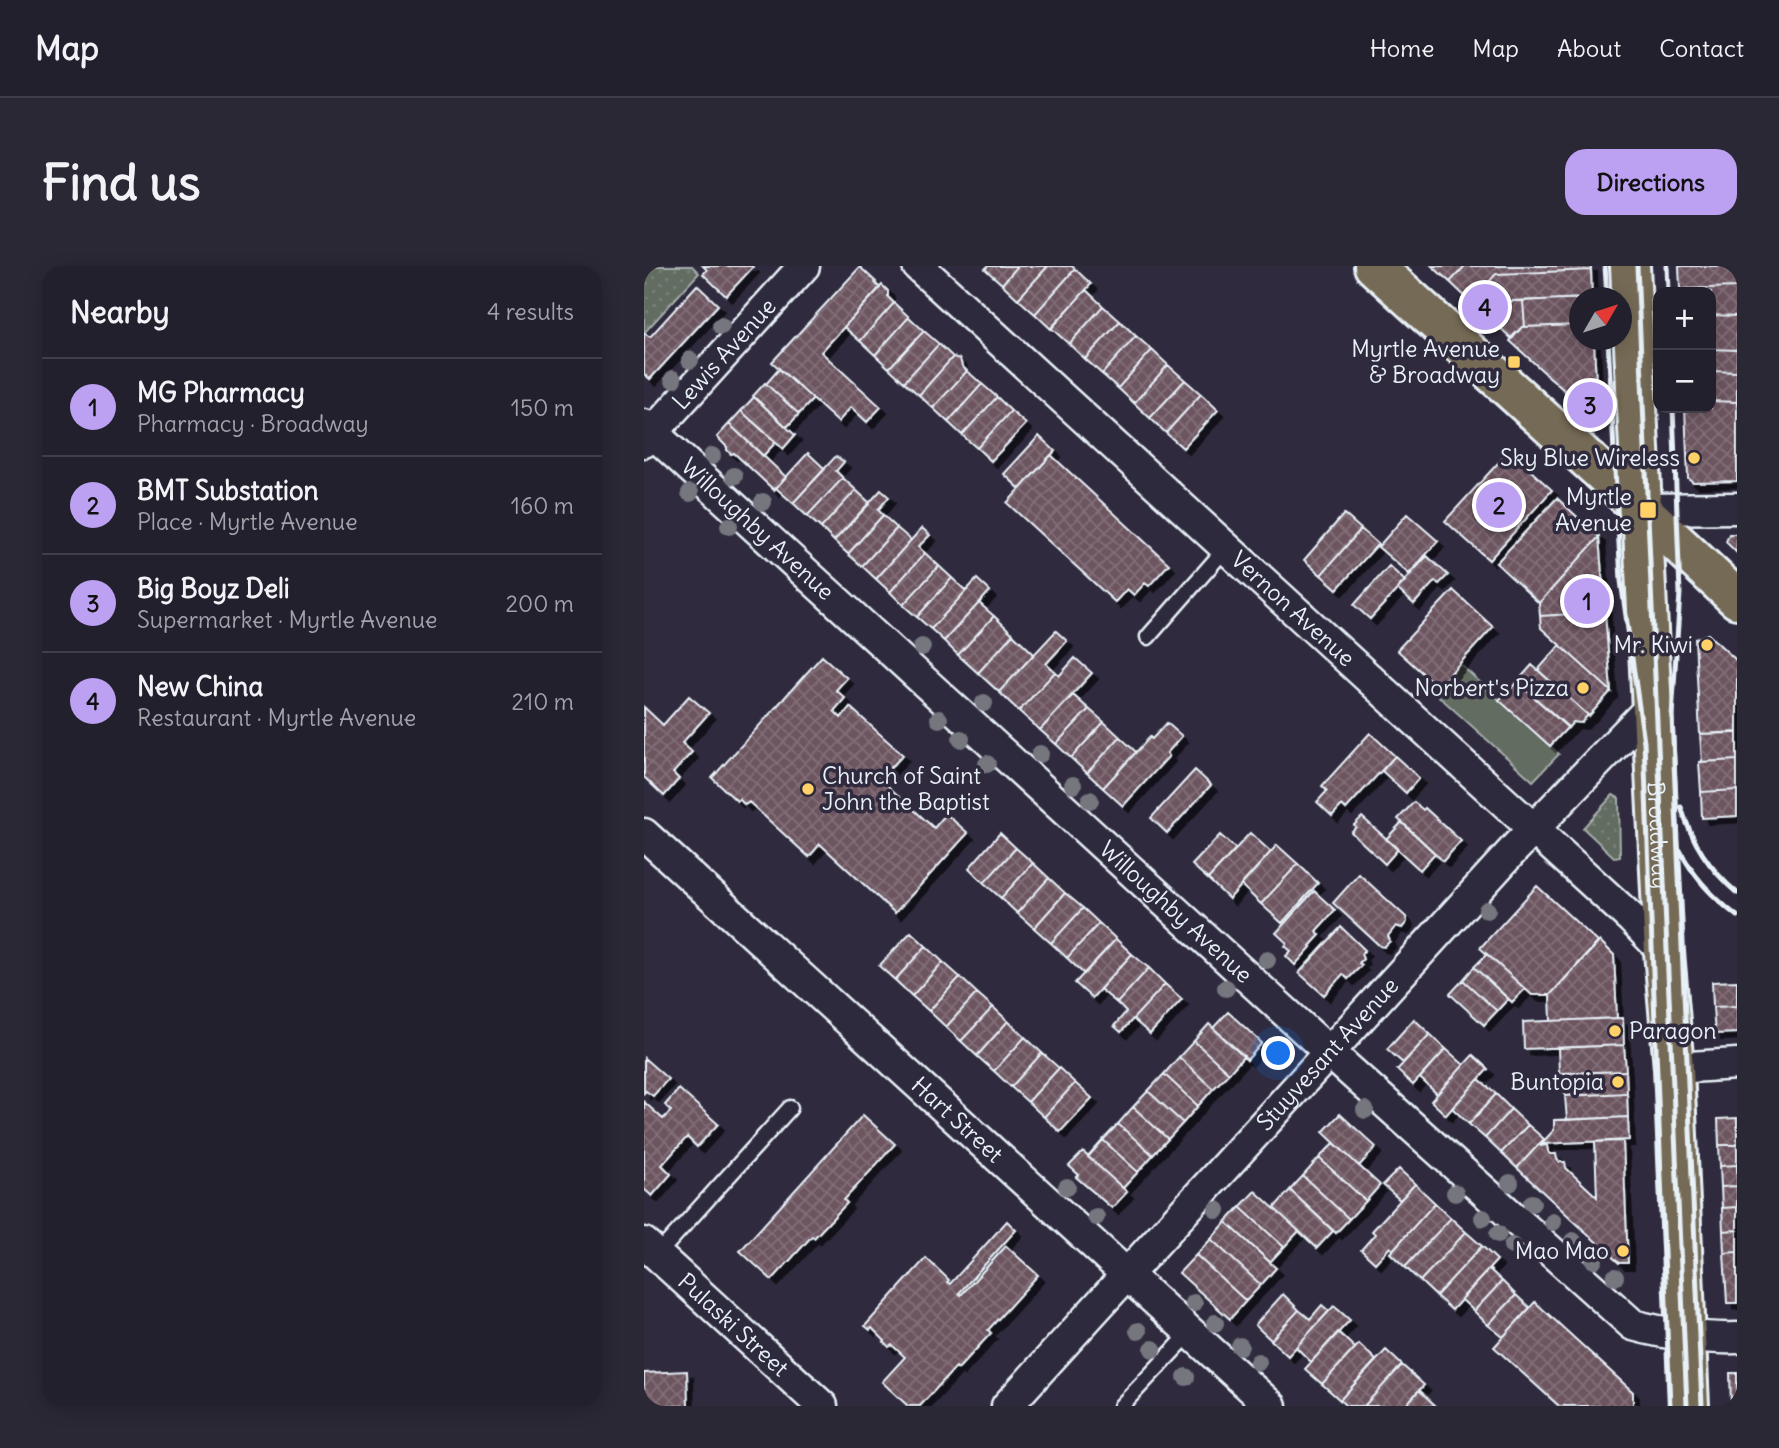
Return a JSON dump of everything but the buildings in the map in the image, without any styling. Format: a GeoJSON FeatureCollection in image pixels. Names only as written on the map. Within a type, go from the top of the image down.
{"type":"FeatureCollection","features":[{"type":"Feature","properties":{"kind":"main road"},"geometry":{"type":"LineString","coordinates":[[1374,266],[1737,599]]}},
{"type":"Feature","properties":{"kind":"main road","name":"Broadway"},"geometry":{"type":"LineString","coordinates":[[1630,266],[1664,952],[1674,1068],[1689,1406]]}},
{"type":"Feature","properties":{"kind":"street","name":"Lewis Avenue"},"geometry":{"type":"LineString","coordinates":[[647,433],[804,266]]}},
{"type":"Feature","properties":{"kind":"street","name":"Vernon Avenue"},"geometry":{"type":"LineString","coordinates":[[918,266],[1534,828],[1664,952]]}},
{"type":"Feature","properties":{"kind":"street","name":"Willoughby Avenue"},"geometry":{"type":"LineString","coordinates":[[647,433],[1633,1325],[1719,1339],[1737,1338]]}},
{"type":"Feature","properties":{"kind":"street"},"geometry":{"type":"LineString","coordinates":[[1641,509],[1737,508]]}},
{"type":"Feature","properties":{"kind":"street","name":"Stuyvesant Avenue"},"geometry":{"type":"LineString","coordinates":[[1007,1406],[1534,828],[1652,705]]}},
{"type":"Feature","properties":{"kind":"street","name":"Hart Street"},"geometry":{"type":"LineString","coordinates":[[644,834],[1271,1406]]}},
{"type":"Feature","properties":{"kind":"street"},"geometry":{"type":"LineString","coordinates":[[1674,1068],[1737,1064]]}},
{"type":"Feature","properties":{"kind":"street","name":"Pulaski Street"},"geometry":{"type":"LineString","coordinates":[[650,1249],[822,1406]]}},
{"type":"Feature","properties":{"kind":"lane"},"geometry":{"type":"LineString","coordinates":[[1148,637],[1226,548]]}},
{"type":"Feature","properties":{"kind":"lane"},"geometry":{"type":"LineString","coordinates":[[650,1249],[790,1108]]}},
{"type":"Feature","properties":{"kind":"lane"},"geometry":{"type":"LineString","coordinates":[[1121,1406],[1190,1333]]}},
{"type":"Feature","properties":{"kind":"green space"},"geometry":{"type":"Polygon","coordinates":[[[644,266],[692,266],[699,273],[644,333],[644,266]]]}},
{"type":"Feature","properties":{"kind":"green space"},"geometry":{"type":"Polygon","coordinates":[[[1460,664],[1559,754],[1533,781],[1434,692],[1460,664]]]}},
{"type":"Feature","properties":{"kind":"green space"},"geometry":{"type":"Polygon","coordinates":[[[1613,795],[1619,798],[1620,857],[1615,858],[1583,828],[1613,795]]]}},
{"type":"Feature","properties":{"kind":"railway"},"geometry":{"type":"LineString","coordinates":[[1605,266],[1606,287]]}},
{"type":"Feature","properties":{"kind":"railway"},"geometry":{"type":"LineString","coordinates":[[1637,266],[1687,1406]]}},
{"type":"Feature","properties":{"kind":"railway"},"geometry":{"type":"LineString","coordinates":[[1667,266],[1668,287]]}},
{"type":"Feature","properties":{"kind":"railway"},"geometry":{"type":"LineString","coordinates":[[1609,350],[1621,581],[1644,742],[1670,1406]]}},
{"type":"Feature","properties":{"kind":"railway"},"geometry":{"type":"LineString","coordinates":[[1673,413],[1680,593],[1672,716],[1702,1406]]}},
{"type":"Feature","properties":{"kind":"railway"},"geometry":{"type":"LineString","coordinates":[[1681,807],[1690,832],[1703,854],[1737,893]]}},
{"type":"Feature","properties":{"kind":"railway"},"geometry":{"type":"LineString","coordinates":[[1680,850],[1704,886],[1737,916]]}},
{"type":"Feature","properties":{"kind":"place","name":"New China"},"geometry":{"type":"Point","coordinates":[1485,307]}},
{"type":"Feature","properties":{"kind":"place","name":"Myrtle Avenue & Broadway"},"geometry":{"type":"Point","coordinates":[1514,362]}},
{"type":"Feature","properties":{"kind":"place","name":"Big Boyz Deli"},"geometry":{"type":"Point","coordinates":[1590,405]}},
{"type":"Feature","properties":{"kind":"place","name":"Sky Blue Wireless"},"geometry":{"type":"Point","coordinates":[1694,458]}},
{"type":"Feature","properties":{"kind":"place","name":"BMT Substation"},"geometry":{"type":"Point","coordinates":[1499,505]}},
{"type":"Feature","properties":{"kind":"place","name":"Myrtle Avenue"},"geometry":{"type":"Point","coordinates":[1648,510]}},
{"type":"Feature","properties":{"kind":"place","name":"MG Pharmacy"},"geometry":{"type":"Point","coordinates":[1587,601]}},
{"type":"Feature","properties":{"kind":"place","name":"Mr. Kiwi"},"geometry":{"type":"Point","coordinates":[1707,645]}},
{"type":"Feature","properties":{"kind":"place","name":"Norbert's Pizza"},"geometry":{"type":"Point","coordinates":[1583,688]}},
{"type":"Feature","properties":{"kind":"place","name":"Church of Saint John the Baptist"},"geometry":{"type":"Point","coordinates":[808,789]}},
{"type":"Feature","properties":{"kind":"place","name":"Paragon"},"geometry":{"type":"Point","coordinates":[1615,1031]}},
{"type":"Feature","properties":{"kind":"place","name":"Buntopia"},"geometry":{"type":"Point","coordinates":[1618,1082]}},
{"type":"Feature","properties":{"kind":"place","name":"Mao Mao"},"geometry":{"type":"Point","coordinates":[1623,1251]}}]}
